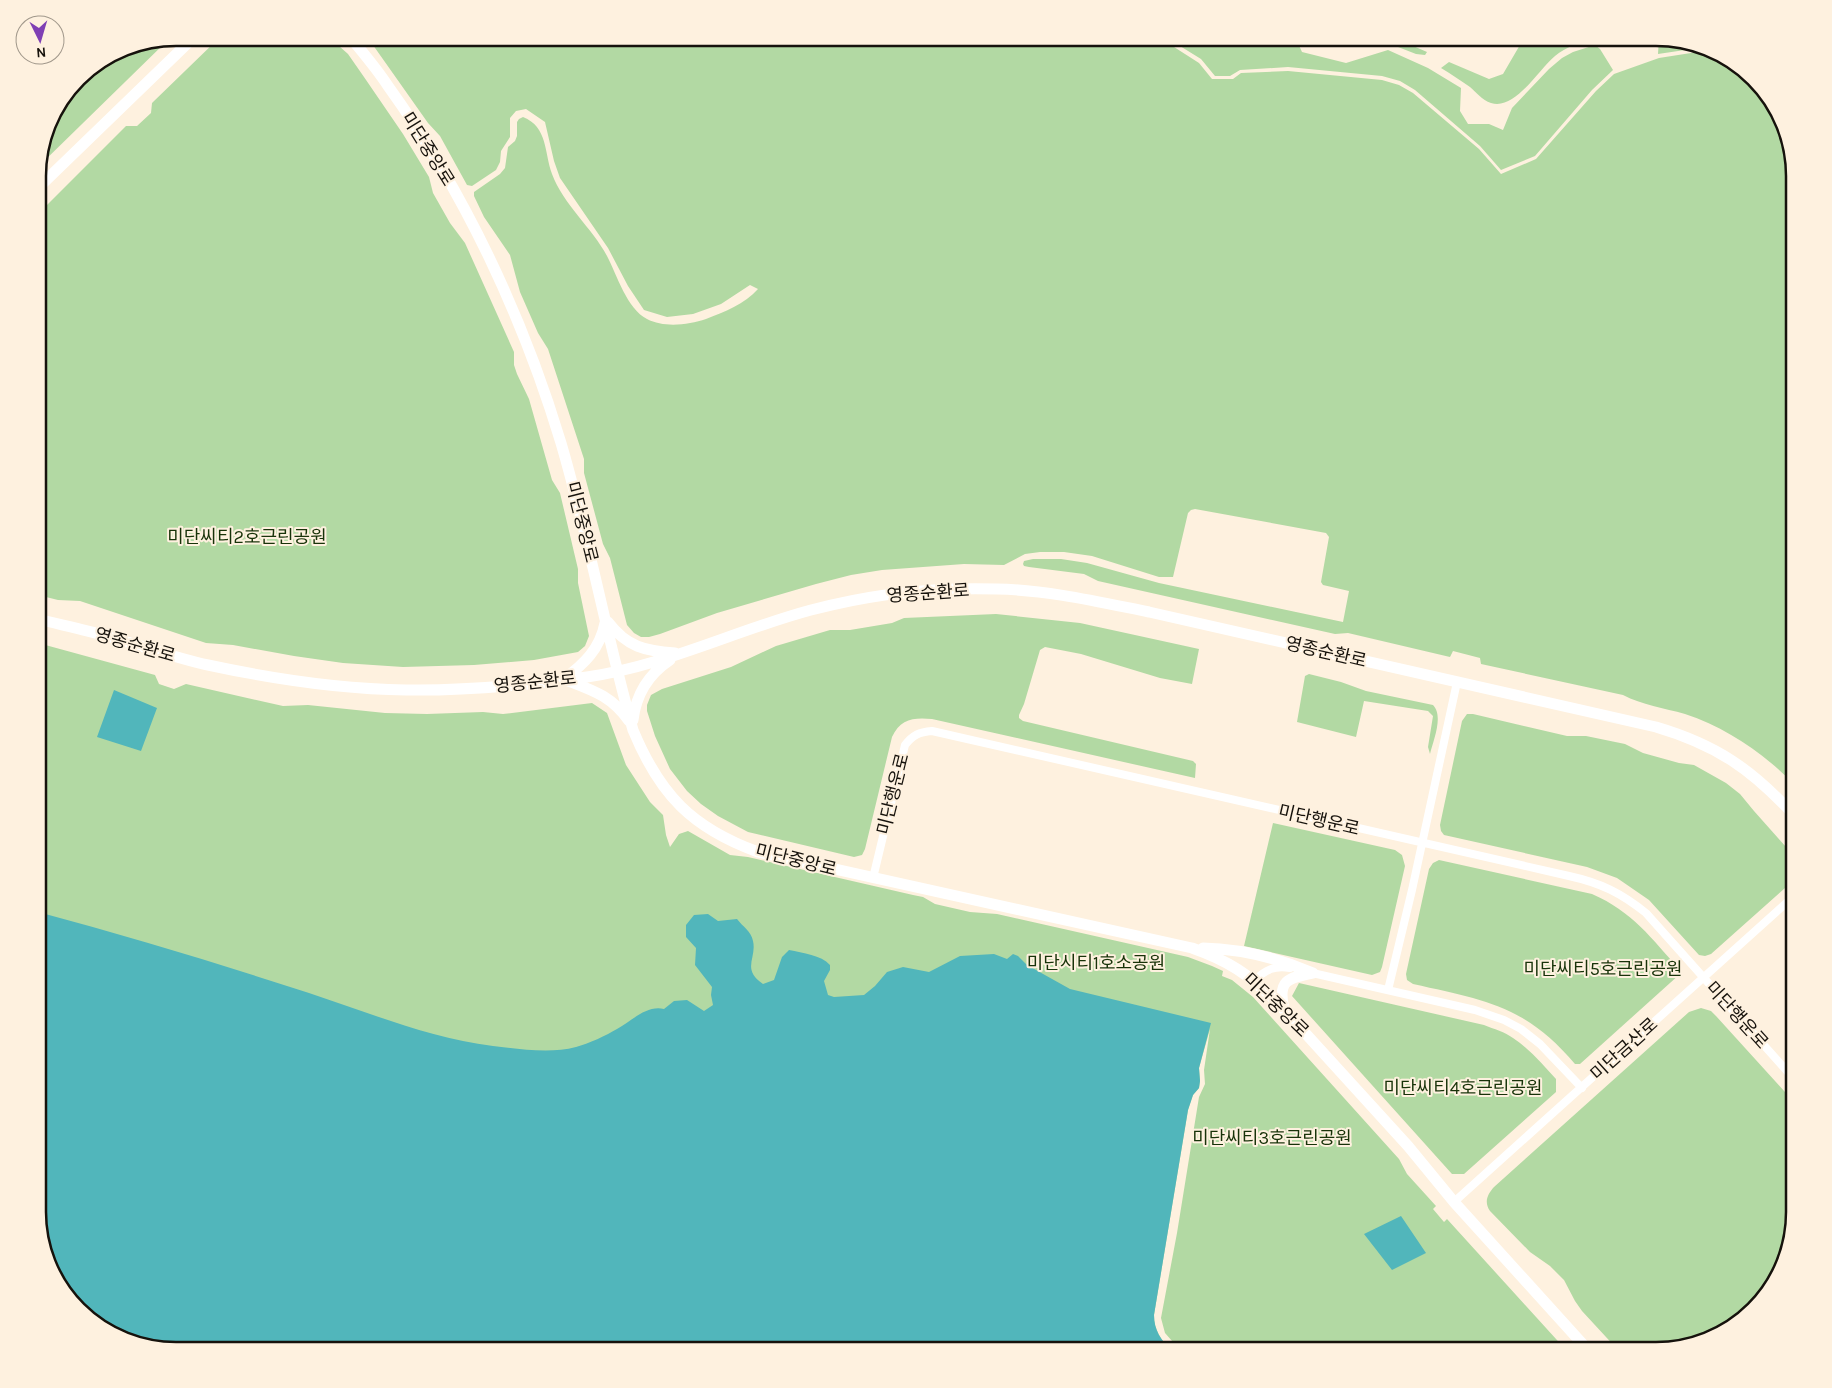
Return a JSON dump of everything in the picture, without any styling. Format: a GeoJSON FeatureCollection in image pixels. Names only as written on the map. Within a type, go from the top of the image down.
{"type":"FeatureCollection","features":[{"type":"Feature","properties":{"kind":"street"},"geometry":{"type":"LineString","coordinates":[[47,179],[184,46]]}},
{"type":"Feature","properties":{"kind":"street","name":"미단중앙로"},"geometry":{"type":"LineString","coordinates":[[357,46],[388,86],[423,137],[466,213],[514,313],[542,386],[560,441],[632,726],[644,757],[657,780],[678,805],[692,818],[712,831],[736,844],[758,852],[1192,948],[1234,965],[1255,980],[1284,1010],[1408,1146],[1454,1202],[1581,1342]]}},
{"type":"Feature","properties":{"kind":"street","name":"영종순환로"},"geometry":{"type":"LineString","coordinates":[[47,621],[108,636],[206,665],[262,676],[370,688],[437,690],[502,687],[618,671],[680,654],[765,624],[812,610],[860,599],[911,592],[999,589],[1087,599],[1656,727],[1698,741],[1732,759],[1772,791],[1786,806]]}},
{"type":"Feature","properties":{"kind":"street"},"geometry":{"type":"LineString","coordinates":[[606,619],[620,635],[636,646],[644,649],[680,654]]}},
{"type":"Feature","properties":{"kind":"street"},"geometry":{"type":"LineString","coordinates":[[564,679],[582,665],[593,652],[600,639],[606,619]]}},
{"type":"Feature","properties":{"kind":"street"},"geometry":{"type":"LineString","coordinates":[[632,726],[638,696],[646,683],[665,663],[680,654]]}},
{"type":"Feature","properties":{"kind":"street"},"geometry":{"type":"LineString","coordinates":[[564,679],[589,688],[610,700],[632,726]]}},
{"type":"Feature","properties":{"kind":"street"},"geometry":{"type":"LineString","coordinates":[[1388,990],[1423,843],[1457,682]]}},
{"type":"Feature","properties":{"kind":"street","name":"미단행운로"},"geometry":{"type":"LineString","coordinates":[[873,878],[905,745],[910,738],[919,732],[932,731],[1576,877],[1608,888],[1629,899],[1646,913],[1786,1071]]}},
{"type":"Feature","properties":{"kind":"street","name":"미단금산로"},"geometry":{"type":"LineString","coordinates":[[1454,1202],[1786,903]]}},
{"type":"Feature","properties":{"kind":"street"},"geometry":{"type":"LineString","coordinates":[[1192,948],[1228,949],[1281,960],[1313,972]]}},
{"type":"Feature","properties":{"kind":"street"},"geometry":{"type":"LineString","coordinates":[[1255,980],[1265,971],[1278,968],[1313,972],[1475,1010],[1504,1020],[1522,1029],[1540,1044],[1582,1088]]}},
{"type":"Feature","properties":{"kind":"street"},"geometry":{"type":"LineString","coordinates":[[1284,1010],[1282,990],[1284,983],[1292,977],[1313,972]]}},
{"type":"Feature","properties":{"kind":"green space","name":"미단씨티2호근린공원"},"geometry":{"type":"Polygon","coordinates":[[[211,46],[339,46],[348,54],[403,134],[429,177],[433,193],[450,223],[465,243],[514,352],[514,365],[529,399],[552,480],[560,493],[578,569],[578,583],[589,636],[585,646],[578,652],[534,660],[474,665],[403,667],[343,663],[233,645],[206,643],[80,601],[47,597],[47,205],[126,126],[137,126],[151,113],[152,103],[211,46]]]}},
{"type":"Feature","properties":{"kind":"green space"},"geometry":{"type":"Polygon","coordinates":[[[374,46],[1172,46],[1199,63],[1212,79],[1233,79],[1241,73],[1288,71],[1382,80],[1399,85],[1413,93],[1479,149],[1501,174],[1536,159],[1596,91],[1614,74],[1659,58],[1695,52],[1713,60],[1735,73],[1759,97],[1776,126],[1785,159],[1786,777],[1757,752],[1715,726],[1685,714],[1645,704],[1623,695],[1481,664],[1480,658],[1453,651],[1450,657],[1348,633],[1335,634],[1098,581],[1084,574],[1029,567],[1023,564],[1024,561],[1033,559],[1061,559],[1087,563],[1159,583],[1343,622],[1349,591],[1323,585],[1321,582],[1329,537],[1326,533],[1195,509],[1188,513],[1173,577],[1159,577],[1092,556],[1064,552],[1040,552],[1025,554],[1004,565],[964,564],[882,570],[851,575],[717,613],[660,634],[641,637],[634,633],[627,625],[610,558],[603,544],[584,473],[584,459],[548,349],[538,333],[520,292],[510,255],[484,217],[474,192],[500,174],[505,168],[508,147],[515,141],[517,122],[523,117],[537,127],[544,141],[552,174],[563,196],[601,246],[628,300],[640,314],[647,319],[661,324],[692,323],[734,307],[758,289],[750,285],[721,304],[693,314],[667,317],[644,310],[628,286],[608,248],[560,178],[545,122],[526,109],[516,111],[510,118],[510,137],[501,151],[500,162],[496,170],[472,186],[467,185],[440,136],[428,123],[374,46]]]}},
{"type":"Feature","properties":{"kind":"green space"},"geometry":{"type":"Polygon","coordinates":[[[1180,46],[1299,46],[1302,52],[1346,63],[1388,50],[1428,68],[1461,88],[1460,111],[1468,124],[1489,124],[1503,130],[1512,108],[1549,69],[1573,52],[1596,46],[1613,70],[1592,90],[1535,156],[1501,170],[1480,146],[1415,90],[1400,81],[1382,76],[1288,67],[1240,70],[1230,76],[1215,76],[1201,59],[1180,46]]]}},
{"type":"Feature","properties":{"kind":"green space"},"geometry":{"type":"Polygon","coordinates":[[[1396,46],[1413,46],[1427,52],[1425,55],[1416,54],[1396,46]]]}},
{"type":"Feature","properties":{"kind":"green space"},"geometry":{"type":"Polygon","coordinates":[[[1519,46],[1571,46],[1555,56],[1518,95],[1500,104],[1485,100],[1470,87],[1441,68],[1449,62],[1489,79],[1503,74],[1519,46]]]}},
{"type":"Feature","properties":{"kind":"green space"},"geometry":{"type":"Polygon","coordinates":[[[1658,46],[1685,50],[1658,54],[1658,46]]]}},
{"type":"Feature","properties":{"kind":"green space"},"geometry":{"type":"Polygon","coordinates":[[[161,47],[47,158],[56,126],[64,111],[73,97],[90,78],[111,64],[134,53],[161,47]]]}},
{"type":"Feature","properties":{"kind":"green space"},"geometry":{"type":"Polygon","coordinates":[[[996,614],[1080,623],[1199,649],[1192,684],[1160,678],[1081,654],[1045,647],[1040,650],[1019,715],[1019,718],[1023,721],[1193,761],[1196,764],[1195,778],[932,719],[914,719],[899,726],[892,737],[865,849],[862,855],[854,857],[748,832],[718,816],[687,791],[670,769],[655,736],[647,711],[651,695],[662,689],[731,667],[776,646],[830,630],[850,630],[892,623],[904,618],[996,614]]]}},
{"type":"Feature","properties":{"kind":"green space"},"geometry":{"type":"Polygon","coordinates":[[[47,645],[155,675],[159,684],[174,689],[186,684],[283,706],[308,705],[385,713],[483,712],[503,714],[592,703],[607,713],[626,765],[650,802],[663,815],[670,847],[679,834],[688,831],[730,855],[748,857],[923,897],[935,904],[970,912],[997,914],[1188,957],[1223,971],[1222,976],[1232,980],[1253,997],[1399,1159],[1407,1174],[1436,1206],[1433,1209],[1444,1222],[1447,1219],[1559,1342],[1173,1342],[1165,1333],[1161,1318],[1199,1097],[1205,1084],[1204,1070],[1210,1029],[1199,1068],[1199,1088],[1193,1095],[1188,1110],[1154,1315],[1155,1325],[1164,1342],[176,1342],[159,1341],[134,1335],[111,1324],[84,1304],[73,1291],[56,1262],[47,1229],[47,645]]]}},
{"type":"Feature","properties":{"kind":"green space"},"geometry":{"type":"Polygon","coordinates":[[[1309,674],[1366,691],[1433,705],[1438,715],[1438,722],[1430,754],[1428,747],[1433,716],[1428,711],[1364,701],[1356,737],[1297,722],[1305,676],[1309,674]]]}},
{"type":"Feature","properties":{"kind":"green space"},"geometry":{"type":"Polygon","coordinates":[[[1467,714],[1473,714],[1567,736],[1586,736],[1625,744],[1643,753],[1694,765],[1726,783],[1740,794],[1786,847],[1786,887],[1711,954],[1705,956],[1699,955],[1649,900],[1617,878],[1587,867],[1444,835],[1440,825],[1462,721],[1467,714]]]}},
{"type":"Feature","properties":{"kind":"green space"},"geometry":{"type":"Polygon","coordinates":[[[1273,823],[1395,850],[1402,855],[1405,866],[1380,972],[1372,975],[1244,946],[1273,823]]]}},
{"type":"Feature","properties":{"kind":"green space","name":"미단씨티5호근린공원"},"geometry":{"type":"Polygon","coordinates":[[[1439,860],[1592,894],[1619,909],[1640,927],[1680,970],[1680,974],[1580,1064],[1575,1064],[1557,1044],[1539,1029],[1502,1008],[1461,995],[1413,984],[1407,980],[1406,974],[1429,869],[1433,863],[1439,860]]]}},
{"type":"Feature","properties":{"kind":"green space","name":"미단씨티4호근린공원"},"geometry":{"type":"Polygon","coordinates":[[[1299,983],[1484,1025],[1503,1032],[1525,1047],[1556,1079],[1556,1092],[1464,1174],[1452,1174],[1292,996],[1299,983]]]}},
{"type":"Feature","properties":{"kind":"green space"},"geometry":{"type":"Polygon","coordinates":[[[1701,1008],[1711,1011],[1786,1093],[1786,1212],[1781,1246],[1772,1269],[1759,1291],[1748,1304],[1721,1324],[1706,1332],[1673,1341],[1611,1342],[1582,1311],[1564,1280],[1550,1266],[1530,1252],[1490,1211],[1487,1199],[1494,1187],[1689,1012],[1701,1008]]]}},
{"type":"Feature","properties":{"kind":"water"},"geometry":{"type":"Polygon","coordinates":[[[114,690],[157,708],[141,751],[97,737],[114,690]]]}},
{"type":"Feature","properties":{"kind":"water"},"geometry":{"type":"Polygon","coordinates":[[[708,914],[718,921],[737,919],[749,932],[754,947],[751,968],[756,979],[763,984],[774,980],[782,957],[789,950],[817,957],[830,965],[830,970],[824,981],[828,995],[834,997],[864,995],[887,972],[903,967],[929,972],[960,956],[994,954],[1007,959],[1013,954],[1018,956],[1027,965],[1070,989],[1211,1023],[1199,1068],[1199,1088],[1193,1095],[1188,1110],[1154,1315],[1155,1325],[1164,1342],[176,1342],[159,1341],[134,1335],[97,1315],[78,1298],[56,1262],[47,1229],[47,915],[208,961],[423,1031],[493,1046],[545,1051],[566,1049],[592,1042],[623,1026],[645,1011],[657,1008],[664,1009],[674,1001],[687,1000],[704,1011],[713,1005],[712,987],[695,965],[696,948],[686,937],[686,925],[694,915],[708,914]]]}},
{"type":"Feature","properties":{"kind":"water"},"geometry":{"type":"Polygon","coordinates":[[[1401,1216],[1426,1253],[1392,1270],[1364,1234],[1401,1216]]]}},
{"type":"Feature","properties":{"kind":"park label","name":"미단시티1호소공원"},"geometry":{"type":"Point","coordinates":[1096,963]}},
{"type":"Feature","properties":{"kind":"park label","name":"미단씨티3호근린공원"},"geometry":{"type":"Point","coordinates":[1272,1138]}}]}
